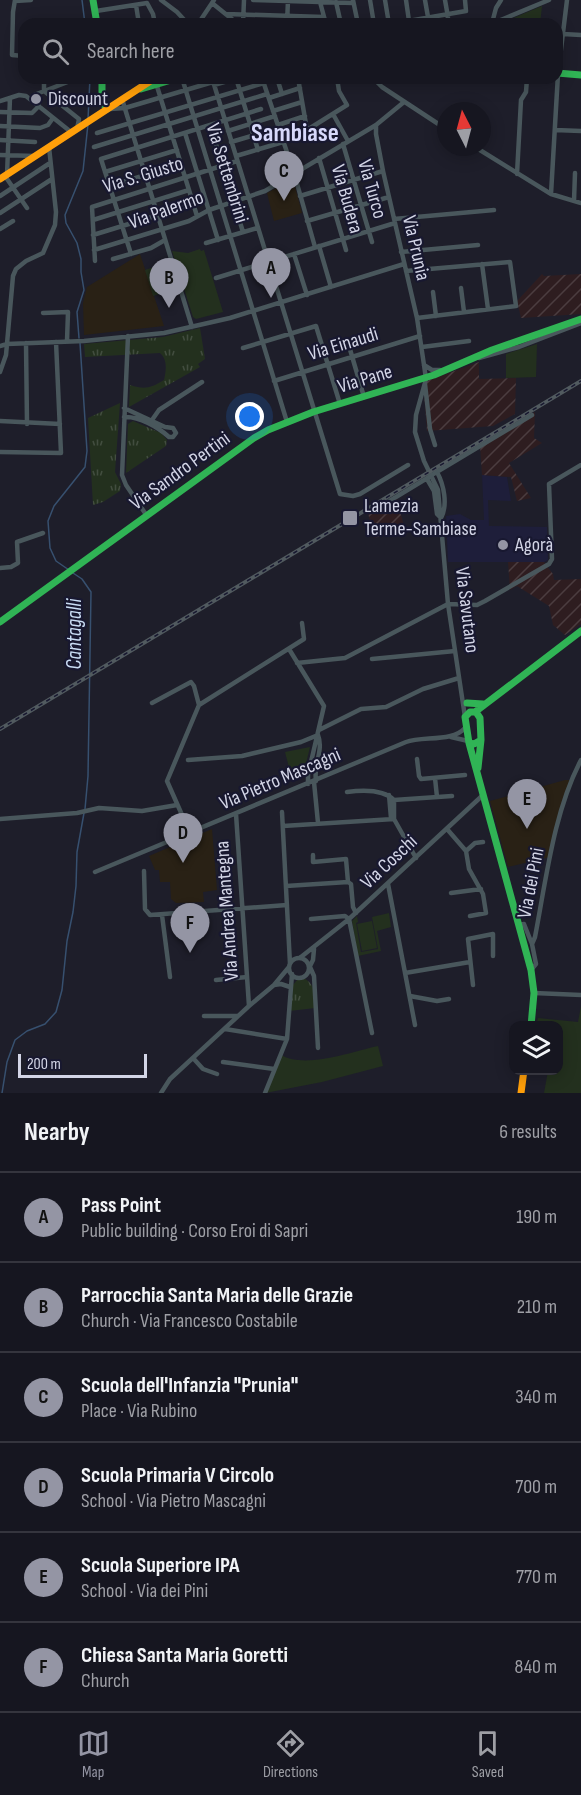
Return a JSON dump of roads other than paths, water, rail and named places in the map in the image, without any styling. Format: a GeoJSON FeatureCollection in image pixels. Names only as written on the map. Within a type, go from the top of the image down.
{"type":"FeatureCollection","features":[{"type":"Feature","properties":{"kind":"street"},"geometry":{"type":"LineString","coordinates":[[18,56],[12,55],[15,0],[32,0]]}},
{"type":"Feature","properties":{"kind":"street"},"geometry":{"type":"LineString","coordinates":[[93,0],[97,18]]}},
{"type":"Feature","properties":{"kind":"street"},"geometry":{"type":"LineString","coordinates":[[161,0],[182,18]]}},
{"type":"Feature","properties":{"kind":"street"},"geometry":{"type":"LineString","coordinates":[[244,0],[244,18]]}},
{"type":"Feature","properties":{"kind":"street"},"geometry":{"type":"LineString","coordinates":[[253,0],[353,1],[357,18]]}},
{"type":"Feature","properties":{"kind":"street"},"geometry":{"type":"LineString","coordinates":[[371,0],[373,18]]}},
{"type":"Feature","properties":{"kind":"street"},"geometry":{"type":"LineString","coordinates":[[385,0],[389,18]]}},
{"type":"Feature","properties":{"kind":"street"},"geometry":{"type":"LineString","coordinates":[[406,0],[409,18]]}},
{"type":"Feature","properties":{"kind":"street"},"geometry":{"type":"LineString","coordinates":[[425,0],[428,17]]}},
{"type":"Feature","properties":{"kind":"street"},"geometry":{"type":"LineString","coordinates":[[445,0],[447,18]]}},
{"type":"Feature","properties":{"kind":"street"},"geometry":{"type":"LineString","coordinates":[[423,18],[466,11],[465,0]]}},
{"type":"Feature","properties":{"kind":"street"},"geometry":{"type":"LineString","coordinates":[[493,18],[501,0]]}},
{"type":"Feature","properties":{"kind":"street"},"geometry":{"type":"LineString","coordinates":[[506,18],[549,0]]}},
{"type":"Feature","properties":{"kind":"street"},"geometry":{"type":"LineString","coordinates":[[567,0],[563,34],[581,36]]}},
{"type":"Feature","properties":{"kind":"street"},"geometry":{"type":"LineString","coordinates":[[202,18],[213,1],[231,18]]}},
{"type":"Feature","properties":{"kind":"street"},"geometry":{"type":"LineString","coordinates":[[288,1],[288,16]]}},
{"type":"Feature","properties":{"kind":"street"},"geometry":{"type":"LineString","coordinates":[[226,14],[324,17],[319,1]]}},
{"type":"Feature","properties":{"kind":"street"},"geometry":{"type":"LineString","coordinates":[[96,11],[143,2],[147,3],[154,18]]}},
{"type":"Feature","properties":{"kind":"street"},"geometry":{"type":"LineString","coordinates":[[335,2],[339,18]]}},
{"type":"Feature","properties":{"kind":"street"},"geometry":{"type":"LineString","coordinates":[[136,5],[138,18]]}},
{"type":"Feature","properties":{"kind":"street"},"geometry":{"type":"LineString","coordinates":[[563,74],[581,75]]}},
{"type":"Feature","properties":{"kind":"street"},"geometry":{"type":"LineString","coordinates":[[44,84],[44,91]]}},
{"type":"Feature","properties":{"kind":"street"},"geometry":{"type":"LineString","coordinates":[[30,99],[62,84]]}},
{"type":"Feature","properties":{"kind":"street"},"geometry":{"type":"LineString","coordinates":[[102,84],[102,102],[107,109]]}},
{"type":"Feature","properties":{"kind":"street"},"geometry":{"type":"LineString","coordinates":[[7,174],[133,92],[150,84]]}},
{"type":"Feature","properties":{"kind":"street"},"geometry":{"type":"LineString","coordinates":[[157,84],[197,216]]}},
{"type":"Feature","properties":{"kind":"street","name":"Via Settembrini"},"geometry":{"type":"LineString","coordinates":[[183,84],[287,422]]}},
{"type":"Feature","properties":{"kind":"street"},"geometry":{"type":"LineString","coordinates":[[107,109],[125,108],[206,84]]}},
{"type":"Feature","properties":{"kind":"street"},"geometry":{"type":"LineString","coordinates":[[214,84],[340,494],[353,496],[360,494],[408,465]]}},
{"type":"Feature","properties":{"kind":"street"},"geometry":{"type":"LineString","coordinates":[[238,84],[258,150]]}},
{"type":"Feature","properties":{"kind":"street"},"geometry":{"type":"LineString","coordinates":[[97,133],[254,84]]}},
{"type":"Feature","properties":{"kind":"street"},"geometry":{"type":"LineString","coordinates":[[264,84],[294,173],[307,221],[331,287]]}},
{"type":"Feature","properties":{"kind":"street"},"geometry":{"type":"LineString","coordinates":[[279,84],[282,94]]}},
{"type":"Feature","properties":{"kind":"street"},"geometry":{"type":"LineString","coordinates":[[299,84],[307,130]]}},
{"type":"Feature","properties":{"kind":"street"},"geometry":{"type":"LineString","coordinates":[[333,114],[347,105],[338,84]]}},
{"type":"Feature","properties":{"kind":"street"},"geometry":{"type":"LineString","coordinates":[[379,84],[437,123]]}},
{"type":"Feature","properties":{"kind":"street"},"geometry":{"type":"LineString","coordinates":[[517,174],[521,100],[526,92],[527,84]]}},
{"type":"Feature","properties":{"kind":"street"},"geometry":{"type":"LineString","coordinates":[[550,194],[557,84]]}},
{"type":"Feature","properties":{"kind":"street"},"geometry":{"type":"LineString","coordinates":[[94,147],[221,108],[300,88]]}},
{"type":"Feature","properties":{"kind":"street"},"geometry":{"type":"LineString","coordinates":[[44,91],[79,119],[77,129]]}},
{"type":"Feature","properties":{"kind":"street"},"geometry":{"type":"LineString","coordinates":[[0,101],[24,95],[53,118],[77,129]]}},
{"type":"Feature","properties":{"kind":"street"},"geometry":{"type":"LineString","coordinates":[[10,98],[7,174],[13,188],[27,208]]}},
{"type":"Feature","properties":{"kind":"street"},"geometry":{"type":"LineString","coordinates":[[122,99],[192,327]]}},
{"type":"Feature","properties":{"kind":"street"},"geometry":{"type":"LineString","coordinates":[[228,131],[302,102]]}},
{"type":"Feature","properties":{"kind":"street","name":"Via Palermo"},"geometry":{"type":"LineString","coordinates":[[94,250],[189,221],[209,210],[265,190],[376,125],[404,102]]}},
{"type":"Feature","properties":{"kind":"street"},"geometry":{"type":"LineString","coordinates":[[0,112],[32,113],[39,106]]}},
{"type":"Feature","properties":{"kind":"street"},"geometry":{"type":"LineString","coordinates":[[131,254],[101,159],[261,109]]}},
{"type":"Feature","properties":{"kind":"street","name":"Via S. Giusto"},"geometry":{"type":"LineString","coordinates":[[93,220],[92,207],[222,166],[307,130],[333,114]]}},
{"type":"Feature","properties":{"kind":"street","name":"Via Turco"},"geometry":{"type":"LineString","coordinates":[[333,114],[346,142],[354,180],[372,242]]}},
{"type":"Feature","properties":{"kind":"street"},"geometry":{"type":"LineString","coordinates":[[231,142],[254,136],[305,116]]}},
{"type":"Feature","properties":{"kind":"street"},"geometry":{"type":"LineString","coordinates":[[0,126],[40,128],[48,125],[53,118]]}},
{"type":"Feature","properties":{"kind":"street"},"geometry":{"type":"LineString","coordinates":[[210,125],[243,232]]}},
{"type":"Feature","properties":{"kind":"street","name":"Via Prunia"},"geometry":{"type":"LineString","coordinates":[[376,125],[383,171],[417,318],[430,429],[435,445]]}},
{"type":"Feature","properties":{"kind":"street"},"geometry":{"type":"LineString","coordinates":[[555,130],[581,131]]}},
{"type":"Feature","properties":{"kind":"street"},"geometry":{"type":"LineString","coordinates":[[185,133],[218,240]]}},
{"type":"Feature","properties":{"kind":"street"},"geometry":{"type":"LineString","coordinates":[[0,140],[35,142]]}},
{"type":"Feature","properties":{"kind":"street"},"geometry":{"type":"LineString","coordinates":[[0,372],[6,355],[13,276],[16,269],[26,261],[43,253],[55,225],[56,212],[49,147]]}},
{"type":"Feature","properties":{"kind":"street"},"geometry":{"type":"LineString","coordinates":[[105,172],[177,150]]}},
{"type":"Feature","properties":{"kind":"street"},"geometry":{"type":"LineString","coordinates":[[0,155],[35,156]]}},
{"type":"Feature","properties":{"kind":"street"},"geometry":{"type":"LineString","coordinates":[[489,156],[550,194],[581,203]]}},
{"type":"Feature","properties":{"kind":"street","name":"Via Budera"},"geometry":{"type":"LineString","coordinates":[[319,158],[346,250]]}},
{"type":"Feature","properties":{"kind":"street"},"geometry":{"type":"LineString","coordinates":[[0,196],[50,163]]}},
{"type":"Feature","properties":{"kind":"street"},"geometry":{"type":"LineString","coordinates":[[110,186],[181,164]]}},
{"type":"Feature","properties":{"kind":"street"},"geometry":{"type":"LineString","coordinates":[[0,169],[7,174]]}},
{"type":"Feature","properties":{"kind":"street"},"geometry":{"type":"LineString","coordinates":[[300,196],[383,171]]}},
{"type":"Feature","properties":{"kind":"street"},"geometry":{"type":"LineString","coordinates":[[574,201],[575,173]]}},
{"type":"Feature","properties":{"kind":"street"},"geometry":{"type":"LineString","coordinates":[[0,213],[52,179]]}},
{"type":"Feature","properties":{"kind":"street"},"geometry":{"type":"LineString","coordinates":[[95,261],[93,220],[189,190]]}},
{"type":"Feature","properties":{"kind":"street"},"geometry":{"type":"LineString","coordinates":[[307,221],[389,197]]}},
{"type":"Feature","properties":{"kind":"street"},"geometry":{"type":"LineString","coordinates":[[93,235],[194,204]]}},
{"type":"Feature","properties":{"kind":"street"},"geometry":{"type":"LineString","coordinates":[[216,278],[394,221],[494,210]]}},
{"type":"Feature","properties":{"kind":"street"},"geometry":{"type":"LineString","coordinates":[[0,229],[14,221]]}},
{"type":"Feature","properties":{"kind":"street"},"geometry":{"type":"LineString","coordinates":[[206,243],[257,228]]}},
{"type":"Feature","properties":{"kind":"street"},"geometry":{"type":"LineString","coordinates":[[113,259],[151,248],[165,240]]}},
{"type":"Feature","properties":{"kind":"street"},"geometry":{"type":"LineString","coordinates":[[401,252],[478,245]]}},
{"type":"Feature","properties":{"kind":"street"},"geometry":{"type":"LineString","coordinates":[[294,254],[307,295]]}},
{"type":"Feature","properties":{"kind":"street"},"geometry":{"type":"LineString","coordinates":[[406,271],[510,262],[516,306],[417,318]]}},
{"type":"Feature","properties":{"kind":"street"},"geometry":{"type":"LineString","coordinates":[[0,346],[164,333],[253,311],[404,264]]}},
{"type":"Feature","properties":{"kind":"street"},"geometry":{"type":"LineString","coordinates":[[482,264],[488,309]]}},
{"type":"Feature","properties":{"kind":"street"},"geometry":{"type":"LineString","coordinates":[[461,288],[464,312]]}},
{"type":"Feature","properties":{"kind":"street"},"geometry":{"type":"LineString","coordinates":[[433,292],[436,316]]}},
{"type":"Feature","properties":{"kind":"street"},"geometry":{"type":"LineString","coordinates":[[43,313],[68,312],[70,341]]}},
{"type":"Feature","properties":{"kind":"street","name":"Via Pane"},"geometry":{"type":"LineString","coordinates":[[313,412],[412,382],[426,381],[446,369],[492,350],[581,321]]}},
{"type":"Feature","properties":{"kind":"street"},"geometry":{"type":"LineString","coordinates":[[243,348],[316,326],[340,404]]}},
{"type":"Feature","properties":{"kind":"street"},"geometry":{"type":"LineString","coordinates":[[128,336],[122,475],[147,516]]}},
{"type":"Feature","properties":{"kind":"street","name":"Via Einaudi"},"geometry":{"type":"LineString","coordinates":[[274,381],[420,336]]}},
{"type":"Feature","properties":{"kind":"street"},"geometry":{"type":"LineString","coordinates":[[422,347],[469,340]]}},
{"type":"Feature","properties":{"kind":"street"},"geometry":{"type":"LineString","coordinates":[[0,452],[61,453],[56,342]]}},
{"type":"Feature","properties":{"kind":"street"},"geometry":{"type":"LineString","coordinates":[[26,343],[27,424]]}},
{"type":"Feature","properties":{"kind":"street"},"geometry":{"type":"LineString","coordinates":[[349,346],[364,397]]}},
{"type":"Feature","properties":{"kind":"street"},"geometry":{"type":"LineString","coordinates":[[424,365],[436,370],[446,369]]}},
{"type":"Feature","properties":{"kind":"street","name":"Via Savutano"},"geometry":{"type":"LineString","coordinates":[[426,381],[416,415],[415,432],[424,461],[438,490],[448,604],[465,717]]}},
{"type":"Feature","properties":{"kind":"street"},"geometry":{"type":"LineString","coordinates":[[152,420],[159,410],[202,382]]}},
{"type":"Feature","properties":{"kind":"street"},"geometry":{"type":"LineString","coordinates":[[412,382],[420,383],[423,391]]}},
{"type":"Feature","properties":{"kind":"street"},"geometry":{"type":"LineString","coordinates":[[124,408],[165,427],[174,428],[175,435],[169,437],[162,430],[132,417],[124,417]]}},
{"type":"Feature","properties":{"kind":"street","name":"Via Sandro Pertini"},"geometry":{"type":"LineString","coordinates":[[0,622],[254,438],[313,412]]}},
{"type":"Feature","properties":{"kind":"street"},"geometry":{"type":"LineString","coordinates":[[374,511],[532,415]]}},
{"type":"Feature","properties":{"kind":"street"},"geometry":{"type":"LineString","coordinates":[[0,421],[60,424]]}},
{"type":"Feature","properties":{"kind":"street"},"geometry":{"type":"LineString","coordinates":[[297,663],[345,658],[448,604],[477,605],[549,564],[552,559],[549,484],[581,465]]}},
{"type":"Feature","properties":{"kind":"street"},"geometry":{"type":"LineString","coordinates":[[428,478],[434,491],[437,514],[441,518],[445,506],[442,484],[436,473]]}},
{"type":"Feature","properties":{"kind":"street"},"geometry":{"type":"LineString","coordinates":[[0,568],[18,563],[17,542],[43,533]]}},
{"type":"Feature","properties":{"kind":"street"},"geometry":{"type":"LineString","coordinates":[[190,833],[167,780],[199,705],[304,639],[302,623]]}},
{"type":"Feature","properties":{"kind":"street"},"geometry":{"type":"LineString","coordinates":[[531,1021],[534,993],[531,970],[468,742],[465,717],[488,703],[581,631]]}},
{"type":"Feature","properties":{"kind":"street"},"geometry":{"type":"LineString","coordinates":[[289,650],[324,706],[308,775],[308,784]]}},
{"type":"Feature","properties":{"kind":"street"},"geometry":{"type":"LineString","coordinates":[[372,658],[455,651]]}},
{"type":"Feature","properties":{"kind":"street"},"geometry":{"type":"LineString","coordinates":[[188,760],[242,756],[301,742],[361,709],[386,707],[423,689],[459,678]]}},
{"type":"Feature","properties":{"kind":"street"},"geometry":{"type":"LineString","coordinates":[[152,703],[192,682],[199,705]]}},
{"type":"Feature","properties":{"kind":"street"},"geometry":{"type":"LineString","coordinates":[[461,693],[474,712],[478,714],[481,723],[477,774]]}},
{"type":"Feature","properties":{"kind":"street"},"geometry":{"type":"LineString","coordinates":[[467,703],[488,703]]}},
{"type":"Feature","properties":{"kind":"street"},"geometry":{"type":"LineString","coordinates":[[481,723],[488,703]]}},
{"type":"Feature","properties":{"kind":"street"},"geometry":{"type":"LineString","coordinates":[[446,736],[459,733],[465,727]]}},
{"type":"Feature","properties":{"kind":"street"},"geometry":{"type":"LineString","coordinates":[[318,824],[314,775],[321,741],[319,733]]}},
{"type":"Feature","properties":{"kind":"street"},"geometry":{"type":"LineString","coordinates":[[446,736],[474,744],[481,740]]}},
{"type":"Feature","properties":{"kind":"street","name":"Via Pietro Mascagni"},"geometry":{"type":"LineString","coordinates":[[96,872],[415,739],[446,736]]}},
{"type":"Feature","properties":{"kind":"street"},"geometry":{"type":"LineString","coordinates":[[417,759],[419,778],[465,775]]}},
{"type":"Feature","properties":{"kind":"street","name":"Via dei Pini"},"geometry":{"type":"LineString","coordinates":[[531,970],[536,964],[532,944],[536,937],[549,860],[570,780],[581,760]]}},
{"type":"Feature","properties":{"kind":"street"},"geometry":{"type":"LineString","coordinates":[[435,778],[437,797]]}},
{"type":"Feature","properties":{"kind":"street"},"geometry":{"type":"LineString","coordinates":[[347,792],[363,790],[389,795],[394,800],[393,819]]}},
{"type":"Feature","properties":{"kind":"street"},"geometry":{"type":"LineString","coordinates":[[389,795],[393,819],[416,858]]}},
{"type":"Feature","properties":{"kind":"street","name":"Via Coschi"},"geometry":{"type":"LineString","coordinates":[[300,957],[314,949],[350,919],[483,795]]}},
{"type":"Feature","properties":{"kind":"street"},"geometry":{"type":"LineString","coordinates":[[394,800],[452,796]]}},
{"type":"Feature","properties":{"kind":"street"},"geometry":{"type":"LineString","coordinates":[[0,819],[99,808],[142,811],[177,806]]}},
{"type":"Feature","properties":{"kind":"street"},"geometry":{"type":"LineString","coordinates":[[264,1093],[287,1039],[291,974],[282,813]]}},
{"type":"Feature","properties":{"kind":"street","name":"Via Andrea Mantegna"},"geometry":{"type":"LineString","coordinates":[[236,814],[249,1006]]}},
{"type":"Feature","properties":{"kind":"street"},"geometry":{"type":"LineString","coordinates":[[283,826],[393,819]]}},
{"type":"Feature","properties":{"kind":"street"},"geometry":{"type":"LineString","coordinates":[[447,829],[466,851],[469,869],[481,889],[486,913],[470,916]]}},
{"type":"Feature","properties":{"kind":"street"},"geometry":{"type":"LineString","coordinates":[[466,851],[475,843],[483,842]]}},
{"type":"Feature","properties":{"kind":"street"},"geometry":{"type":"LineString","coordinates":[[313,855],[313,862],[346,859],[348,882],[351,884],[353,907],[356,913]]}},
{"type":"Feature","properties":{"kind":"street"},"geometry":{"type":"LineString","coordinates":[[144,872],[146,912],[150,915],[287,905]]}},
{"type":"Feature","properties":{"kind":"street"},"geometry":{"type":"LineString","coordinates":[[286,886],[348,882]]}},
{"type":"Feature","properties":{"kind":"street"},"geometry":{"type":"LineString","coordinates":[[388,884],[415,1024]]}},
{"type":"Feature","properties":{"kind":"street"},"geometry":{"type":"LineString","coordinates":[[451,893],[481,889]]}},
{"type":"Feature","properties":{"kind":"street"},"geometry":{"type":"LineString","coordinates":[[162,915],[170,977]]}},
{"type":"Feature","properties":{"kind":"street"},"geometry":{"type":"LineString","coordinates":[[311,919],[345,916],[350,919],[372,1033]]}},
{"type":"Feature","properties":{"kind":"street"},"geometry":{"type":"LineString","coordinates":[[519,925],[524,924],[532,944]]}},
{"type":"Feature","properties":{"kind":"street"},"geometry":{"type":"LineString","coordinates":[[473,985],[468,939],[493,934],[493,956]]}},
{"type":"Feature","properties":{"kind":"street"},"geometry":{"type":"LineString","coordinates":[[290,946],[292,954],[307,960],[314,976],[318,1048]]}},
{"type":"Feature","properties":{"kind":"street"},"geometry":{"type":"LineString","coordinates":[[290,988],[308,974],[314,949]]}},
{"type":"Feature","properties":{"kind":"street"},"geometry":{"type":"LineString","coordinates":[[275,984],[290,965],[300,957]]}},
{"type":"Feature","properties":{"kind":"street"},"geometry":{"type":"LineString","coordinates":[[405,973],[470,962]]}},
{"type":"Feature","properties":{"kind":"street"},"geometry":{"type":"LineString","coordinates":[[291,974],[309,981],[314,988]]}},
{"type":"Feature","properties":{"kind":"street"},"geometry":{"type":"LineString","coordinates":[[160,1093],[170,1079],[249,1006],[291,974]]}},
{"type":"Feature","properties":{"kind":"street"},"geometry":{"type":"LineString","coordinates":[[216,980],[247,977]]}},
{"type":"Feature","properties":{"kind":"street"},"geometry":{"type":"LineString","coordinates":[[275,984],[290,988]]}},
{"type":"Feature","properties":{"kind":"street"},"geometry":{"type":"LineString","coordinates":[[534,993],[581,995]]}},
{"type":"Feature","properties":{"kind":"street"},"geometry":{"type":"LineString","coordinates":[[248,995],[257,999]]}},
{"type":"Feature","properties":{"kind":"street"},"geometry":{"type":"LineString","coordinates":[[410,996],[436,1001],[449,999]]}},
{"type":"Feature","properties":{"kind":"street"},"geometry":{"type":"LineString","coordinates":[[204,1016],[238,1016]]}},
{"type":"Feature","properties":{"kind":"street"},"geometry":{"type":"LineString","coordinates":[[225,1029],[287,1039]]}},
{"type":"Feature","properties":{"kind":"street"},"geometry":{"type":"LineString","coordinates":[[193,1058],[203,1069],[217,1074]]}},
{"type":"Feature","properties":{"kind":"street"},"geometry":{"type":"LineString","coordinates":[[224,1062],[274,1069]]}},
{"type":"Feature","properties":{"kind":"street"},"geometry":{"type":"LineString","coordinates":[[520,1093],[523,1075]]}},
{"type":"Feature","properties":{"kind":"waterway","name":"Cantagalli"},"geometry":{"type":"LineString","coordinates":[[82,0],[84,18]]}},
{"type":"Feature","properties":{"kind":"waterway","name":"Cantagalli"},"geometry":{"type":"LineString","coordinates":[[88,119],[90,84]]}},
{"type":"Feature","properties":{"kind":"waterway","name":"Cantagalli"},"geometry":{"type":"LineString","coordinates":[[79,338],[77,312],[84,290],[81,259],[65,215],[83,171],[88,124]]}},
{"type":"Feature","properties":{"kind":"waterway","name":"Cantagalli"},"geometry":{"type":"LineString","coordinates":[[69,570],[56,561],[50,548],[48,521],[54,506],[85,467],[87,451],[80,343]]}},
{"type":"Feature","properties":{"kind":"waterway","name":"Cantagalli"},"geometry":{"type":"LineString","coordinates":[[73,573],[82,579],[91,592],[88,776],[85,809]]}},
{"type":"Feature","properties":{"kind":"waterway","name":"Cantagalli"},"geometry":{"type":"LineString","coordinates":[[2,1093],[7,1062],[15,1040],[27,1031],[45,1024],[56,1012],[62,990],[67,941],[73,912],[77,852],[84,813]]}},
{"type":"Feature","properties":{"kind":"railway"},"geometry":{"type":"LineString","coordinates":[[0,729],[581,381]]}},
{"type":"Feature","properties":{"kind":"place","name":"Discount"},"geometry":{"type":"Point","coordinates":[36,99]}},
{"type":"Feature","properties":{"kind":"place","name":"Scuola dell'Infanzia \"Prunia\""},"geometry":{"type":"Point","coordinates":[284,201]}},
{"type":"Feature","properties":{"kind":"place","name":"Pass Point"},"geometry":{"type":"Point","coordinates":[271,298]}},
{"type":"Feature","properties":{"kind":"place","name":"Parrocchia Santa Maria delle Grazie"},"geometry":{"type":"Point","coordinates":[169,308]}},
{"type":"Feature","properties":{"kind":"place","name":"Lamezia Terme-Sambiase"},"geometry":{"type":"Point","coordinates":[350,518]}},
{"type":"Feature","properties":{"kind":"place","name":"Agorà"},"geometry":{"type":"Point","coordinates":[503,545]}},
{"type":"Feature","properties":{"kind":"place","name":"Scuola Superiore IPA"},"geometry":{"type":"Point","coordinates":[527,829]}},
{"type":"Feature","properties":{"kind":"place","name":"Scuola Primaria V Circolo"},"geometry":{"type":"Point","coordinates":[183,863]}},
{"type":"Feature","properties":{"kind":"place","name":"Chiesa Santa Maria Goretti"},"geometry":{"type":"Point","coordinates":[190,953]}},
{"type":"Feature","properties":{"kind":"district","name":"Sambiase"},"geometry":{"type":"Point","coordinates":[295,133]}}]}
